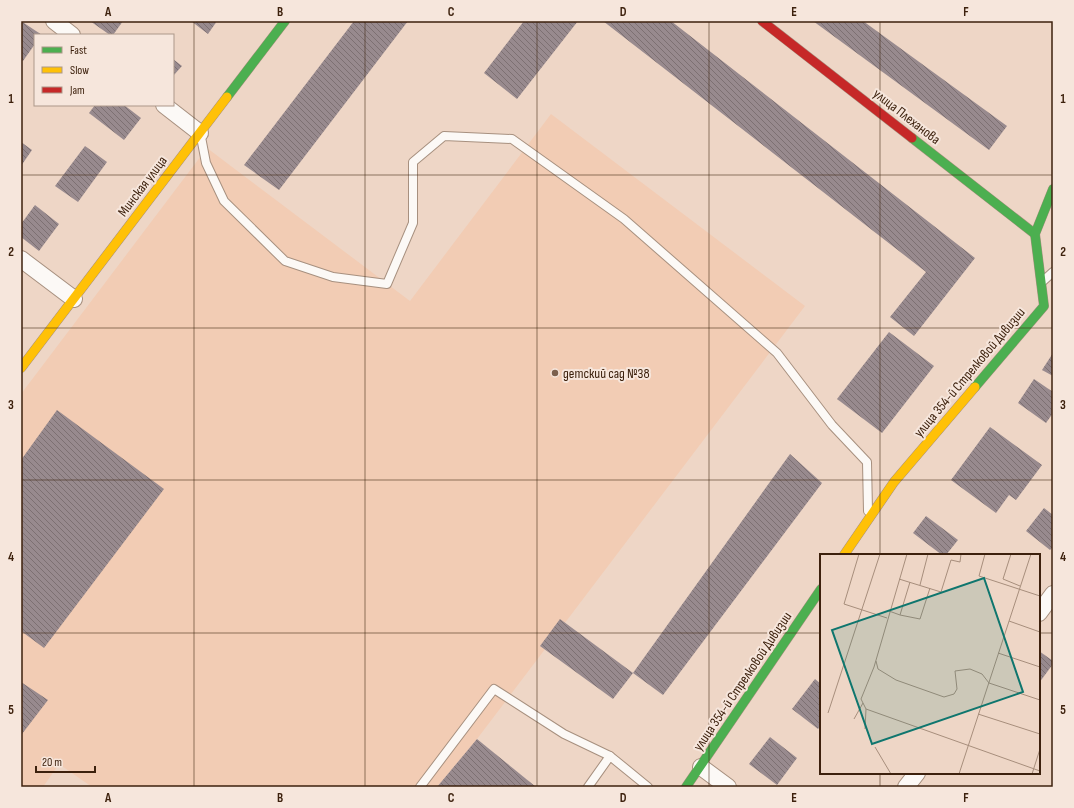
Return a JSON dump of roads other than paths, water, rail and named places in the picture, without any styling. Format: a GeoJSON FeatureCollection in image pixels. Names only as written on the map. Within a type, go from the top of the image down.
{"type":"FeatureCollection","features":[{"type":"Feature","properties":{"kind":"street"},"geometry":{"type":"LineString","coordinates":[[54,21],[71,34]]}},
{"type":"Feature","properties":{"kind":"street","name":"Минская улица"},"geometry":{"type":"LineString","coordinates":[[21,368],[284,21]]}},
{"type":"Feature","properties":{"kind":"street","name":"улица Плеханова"},"geometry":{"type":"LineString","coordinates":[[762,21],[1035,234]]}},
{"type":"Feature","properties":{"kind":"street"},"geometry":{"type":"LineString","coordinates":[[165,106],[200,133]]}},
{"type":"Feature","properties":{"kind":"street","name":"улица 354-й Стрелковой Дивизии"},"geometry":{"type":"LineString","coordinates":[[845,554],[894,482],[1044,306],[1035,234],[1053,189]]}},
{"type":"Feature","properties":{"kind":"street"},"geometry":{"type":"LineString","coordinates":[[21,259],[74,299]]}},
{"type":"Feature","properties":{"kind":"street","name":"улица 354-й Стрелковой Дивизии"},"geometry":{"type":"LineString","coordinates":[[686,787],[820,591]]}},
{"type":"Feature","properties":{"kind":"street"},"geometry":{"type":"LineString","coordinates":[[1040,611],[1053,594]]}},
{"type":"Feature","properties":{"kind":"street"},"geometry":{"type":"LineString","coordinates":[[701,767],[728,787]]}},
{"type":"Feature","properties":{"kind":"street"},"geometry":{"type":"LineString","coordinates":[[906,787],[916,774]]}},
{"type":"Feature","properties":{"kind":"lane"},"geometry":{"type":"LineString","coordinates":[[200,133],[206,163],[224,201],[286,261],[333,277],[387,284],[413,223],[413,162],[444,136],[512,139],[624,219],[777,353],[832,425],[867,462],[868,520]]}},
{"type":"Feature","properties":{"kind":"lane"},"geometry":{"type":"LineString","coordinates":[[1041,283],[1053,272]]}},
{"type":"Feature","properties":{"kind":"lane"},"geometry":{"type":"LineString","coordinates":[[420,787],[494,689],[564,734],[610,756],[648,787]]}},
{"type":"Feature","properties":{"kind":"lane"},"geometry":{"type":"LineString","coordinates":[[588,787],[610,756]]}},
{"type":"Feature","properties":{"kind":"place","name":"детский сад №38"},"geometry":{"type":"Point","coordinates":[555,373]}}]}
